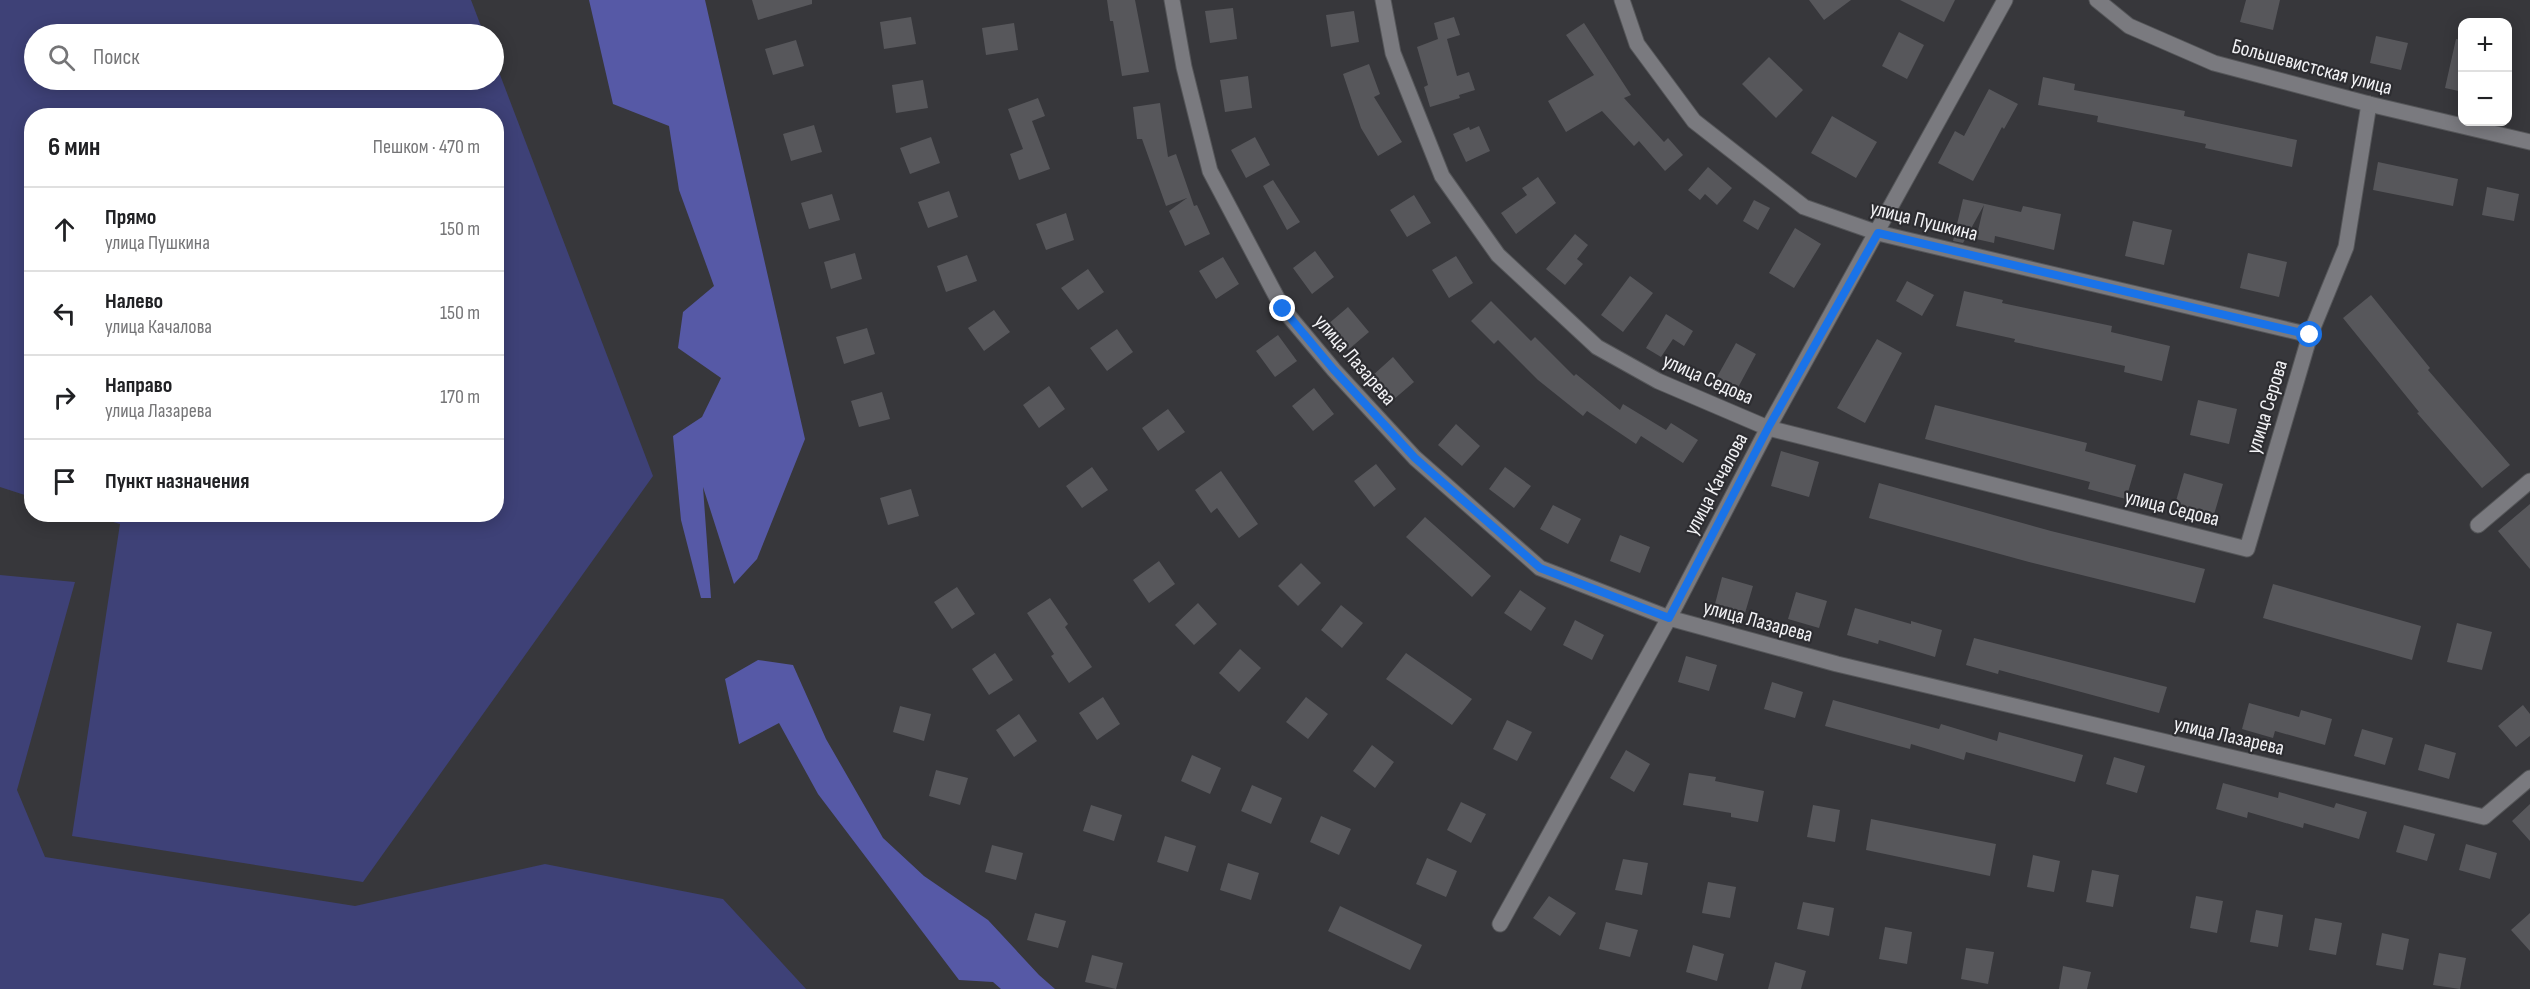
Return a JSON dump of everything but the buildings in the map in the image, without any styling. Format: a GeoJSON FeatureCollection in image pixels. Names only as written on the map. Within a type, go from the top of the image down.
{"type":"FeatureCollection","features":[{"type":"Feature","properties":{"kind":"street","name":"улица Лазарева"},"geometry":{"type":"LineString","coordinates":[[1172,0],[1184,67],[1210,171],[1283,309],[1334,370],[1415,458],[1540,568],[1669,618],[1837,664],[2484,818],[2530,778]]}},
{"type":"Feature","properties":{"kind":"street","name":"улица Седова"},"geometry":{"type":"LineString","coordinates":[[1383,0],[1393,53],[1442,176],[1498,255],[1597,347],[1659,381],[1768,428],[2247,549]]}},
{"type":"Feature","properties":{"kind":"street","name":"улица Пушкина"},"geometry":{"type":"LineString","coordinates":[[1622,0],[1637,44],[1694,121],[1804,207],[1878,233],[2310,335]]}},
{"type":"Feature","properties":{"kind":"street","name":"улица Качалова"},"geometry":{"type":"LineString","coordinates":[[1500,924],[1669,618],[1768,428],[2005,0]]}},
{"type":"Feature","properties":{"kind":"street","name":"Большевистская улица"},"geometry":{"type":"LineString","coordinates":[[2097,0],[2129,26],[2214,63],[2369,104],[2530,142]]}},
{"type":"Feature","properties":{"kind":"street","name":"улица Серова"},"geometry":{"type":"LineString","coordinates":[[2247,549],[2310,335],[2346,247],[2369,104]]}},
{"type":"Feature","properties":{"kind":"street"},"geometry":{"type":"LineString","coordinates":[[2478,525],[2530,481]]}},
{"type":"Feature","properties":{"kind":"shaded area"},"geometry":{"type":"Polygon","coordinates":[[[0,0],[471,0],[480,24],[24,24],[24,90],[504,90],[504,85],[653,476],[363,882],[72,836],[120,524],[113,522],[504,522],[504,108],[24,108],[24,495],[0,487],[0,0]]]}},
{"type":"Feature","properties":{"kind":"shaded area"},"geometry":{"type":"Polygon","coordinates":[[[589,0],[705,0],[805,439],[757,559],[734,584],[703,487],[711,598],[701,598],[681,520],[673,436],[702,417],[721,378],[678,348],[683,312],[714,286],[679,190],[669,126],[613,104],[589,0]]]}},
{"type":"Feature","properties":{"kind":"shaded area"},"geometry":{"type":"Polygon","coordinates":[[[0,575],[75,582],[17,790],[45,857],[355,906],[545,864],[723,899],[806,989],[0,989],[0,575]]]}},
{"type":"Feature","properties":{"kind":"shaded area"},"geometry":{"type":"Polygon","coordinates":[[[758,660],[793,665],[826,739],[883,838],[924,876],[988,920],[1055,989],[1001,989],[993,982],[959,980],[818,794],[779,723],[739,744],[725,679],[758,660]]]}},
{"type":"Feature","properties":{"kind":"route"},"geometry":{"type":"LineString","coordinates":[[1283,309],[1334,370],[1415,458],[1540,568],[1669,618],[1768,428],[1878,233],[2310,335]]}}]}
